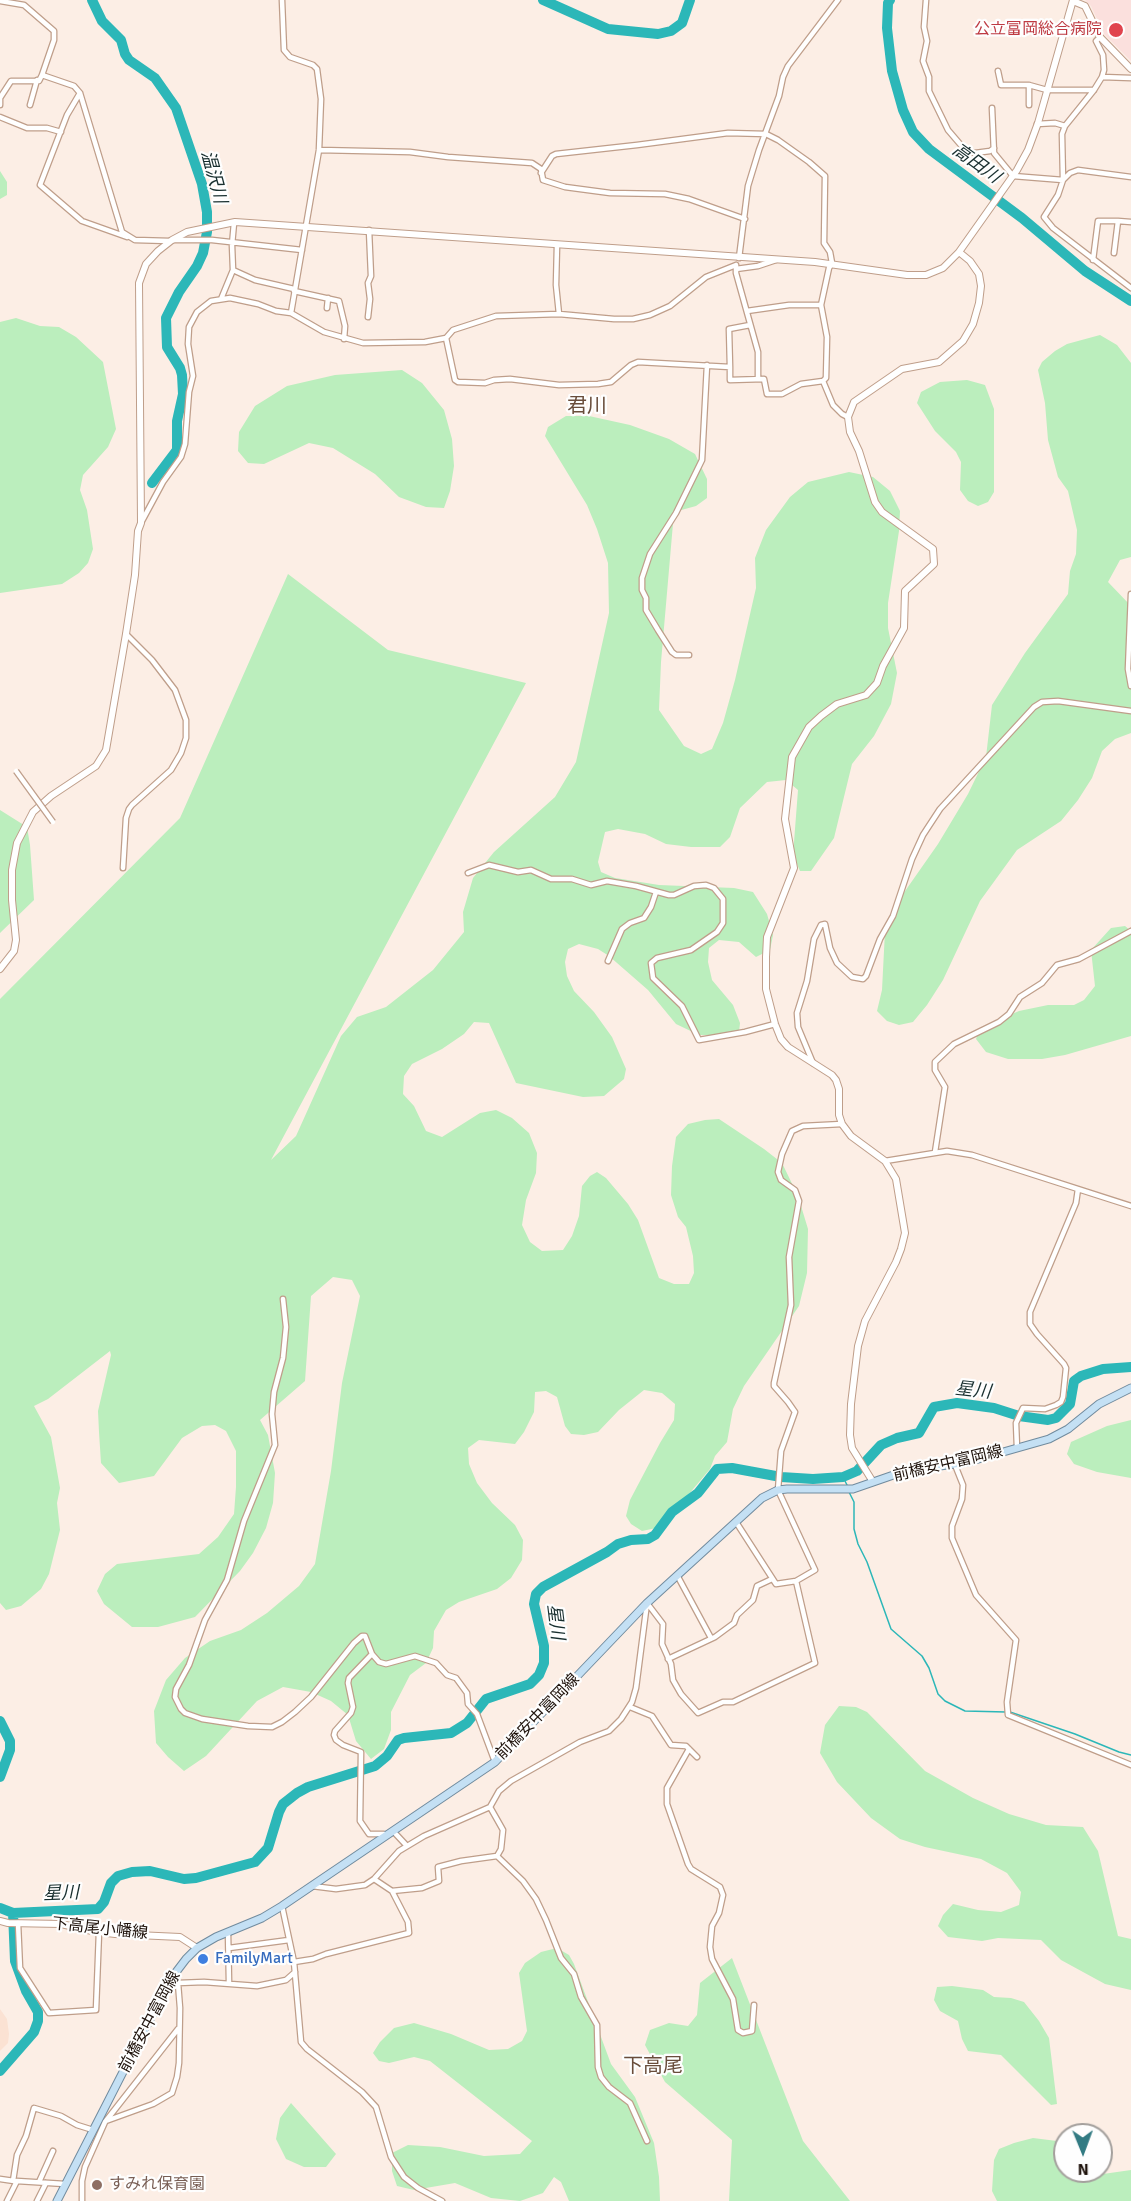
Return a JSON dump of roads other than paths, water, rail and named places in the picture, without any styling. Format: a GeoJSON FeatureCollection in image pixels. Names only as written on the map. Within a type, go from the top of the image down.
{"type":"FeatureCollection","features":[{"type":"Feature","properties":{"kind":"main road","name":"前橋安中富岡線"},"geometry":{"type":"LineString","coordinates":[[57,2201],[93,2130],[102,2120],[174,1974],[197,1948],[282,1906],[495,1762],[647,1603],[762,1498],[778,1490],[846,1490],[915,1469],[955,1464],[1049,1439],[1099,1404],[1131,1388]]}},
{"type":"Feature","properties":{"kind":"street"},"geometry":{"type":"LineString","coordinates":[[282,0],[286,54],[313,65],[319,74],[321,99],[319,150],[291,313]]}},
{"type":"Feature","properties":{"kind":"street"},"geometry":{"type":"LineString","coordinates":[[758,379],[758,352],[736,267],[745,219],[748,186],[788,66],[838,0]]}},
{"type":"Feature","properties":{"kind":"street"},"geometry":{"type":"LineString","coordinates":[[926,0],[924,27],[927,42],[923,61],[929,91],[948,130],[966,151],[975,153],[990,151],[994,148]]}},
{"type":"Feature","properties":{"kind":"street"},"geometry":{"type":"LineString","coordinates":[[1,966],[14,951],[16,940],[12,870],[17,843],[33,812],[51,796],[96,766],[106,750],[126,634],[141,523],[139,283],[151,258],[171,240],[187,232],[234,223],[306,226],[832,263],[907,275],[926,275],[944,268],[959,252],[1013,176],[1028,150],[1073,0],[1085,6],[1100,37],[1131,69]]}},
{"type":"Feature","properties":{"kind":"street"},"geometry":{"type":"LineString","coordinates":[[0,1],[12,1],[24,5],[54,31],[54,40],[39,81],[11,81],[0,98],[0,105]]}},
{"type":"Feature","properties":{"kind":"street"},"geometry":{"type":"LineString","coordinates":[[1100,37],[1096,41],[1103,55],[1102,77],[1065,126],[1062,134],[1063,180],[1059,195],[1044,217],[1053,228],[1131,288]]}},
{"type":"Feature","properties":{"kind":"street"},"geometry":{"type":"LineString","coordinates":[[998,71],[1001,85],[1029,85],[1047,90],[1094,90]]}},
{"type":"Feature","properties":{"kind":"street"},"geometry":{"type":"LineString","coordinates":[[42,75],[74,86],[80,93],[122,232],[127,237]]}},
{"type":"Feature","properties":{"kind":"street"},"geometry":{"type":"LineString","coordinates":[[1102,77],[1131,78]]}},
{"type":"Feature","properties":{"kind":"street"},"geometry":{"type":"LineString","coordinates":[[30,105],[37,80]]}},
{"type":"Feature","properties":{"kind":"street"},"geometry":{"type":"LineString","coordinates":[[1029,85],[1029,105]]}},
{"type":"Feature","properties":{"kind":"street"},"geometry":{"type":"LineString","coordinates":[[80,93],[60,132],[40,185],[82,221],[142,241],[212,240],[302,249]]}},
{"type":"Feature","properties":{"kind":"street"},"geometry":{"type":"LineString","coordinates":[[992,108],[994,153],[1013,176],[1063,180],[1070,173],[1078,170],[1131,177]]}},
{"type":"Feature","properties":{"kind":"street"},"geometry":{"type":"LineString","coordinates":[[0,117],[27,128],[47,128],[60,132]]}},
{"type":"Feature","properties":{"kind":"street"},"geometry":{"type":"LineString","coordinates":[[1037,124],[1055,123],[1065,126]]}},
{"type":"Feature","properties":{"kind":"street"},"geometry":{"type":"LineString","coordinates":[[541,173],[552,156],[556,154],[637,146],[728,133],[766,134],[790,148],[825,176],[824,243],[830,252],[832,263],[821,305],[827,337],[826,378],[823,381],[801,384],[782,394],[767,394],[764,379],[730,380],[729,330],[750,325]]}},
{"type":"Feature","properties":{"kind":"street"},"geometry":{"type":"LineString","coordinates":[[319,150],[410,152],[523,162],[537,165],[546,182],[565,187],[610,193],[665,194],[689,199],[745,219]]}},
{"type":"Feature","properties":{"kind":"street"},"geometry":{"type":"LineString","coordinates":[[1093,260],[1098,221],[1131,222]]}},
{"type":"Feature","properties":{"kind":"street"},"geometry":{"type":"LineString","coordinates":[[1114,253],[1118,221]]}},
{"type":"Feature","properties":{"kind":"street"},"geometry":{"type":"LineString","coordinates":[[221,299],[232,270],[234,223]]}},
{"type":"Feature","properties":{"kind":"street"},"geometry":{"type":"LineString","coordinates":[[368,317],[369,230]]}},
{"type":"Feature","properties":{"kind":"street"},"geometry":{"type":"LineString","coordinates":[[557,245],[555,285],[559,314]]}},
{"type":"Feature","properties":{"kind":"street"},"geometry":{"type":"LineString","coordinates":[[873,1482],[852,1448],[850,1435],[858,1346],[865,1321],[896,1262],[905,1233],[896,1179],[885,1161],[851,1136],[842,1124],[836,1080],[788,1047],[781,1038],[766,988],[767,937],[794,868],[785,819],[792,757],[808,727],[837,704],[866,695],[877,683],[883,666],[904,628],[905,591],[934,564],[933,549],[887,516],[875,502],[859,451],[850,432],[848,417],[854,402],[902,369],[939,362],[963,341],[973,324],[981,286],[979,274],[970,261],[959,252]]}},
{"type":"Feature","properties":{"kind":"street"},"geometry":{"type":"LineString","coordinates":[[141,523],[163,482],[182,457],[185,444],[186,409],[193,376],[188,344],[189,327],[192,317],[202,306],[230,298],[291,313],[324,332],[344,339],[380,344],[426,342],[446,338],[453,330],[496,316],[559,314],[614,319],[650,315],[670,306],[706,277],[736,267],[758,266],[778,259]]}},
{"type":"Feature","properties":{"kind":"street"},"geometry":{"type":"LineString","coordinates":[[232,270],[255,280],[339,300],[345,326],[344,339]]}},
{"type":"Feature","properties":{"kind":"street"},"geometry":{"type":"LineString","coordinates":[[327,308],[328,298]]}},
{"type":"Feature","properties":{"kind":"street"},"geometry":{"type":"LineString","coordinates":[[747,310],[789,305],[821,305]]}},
{"type":"Feature","properties":{"kind":"street"},"geometry":{"type":"LineString","coordinates":[[446,338],[455,380],[458,382],[485,383],[494,380],[510,380],[578,386],[611,382],[638,362],[730,368]]}},
{"type":"Feature","properties":{"kind":"street"},"geometry":{"type":"LineString","coordinates":[[688,655],[681,656],[672,652],[646,610],[642,578],[650,554],[676,513],[702,460],[707,365]]}},
{"type":"Feature","properties":{"kind":"street"},"geometry":{"type":"LineString","coordinates":[[823,381],[833,405],[848,417]]}},
{"type":"Feature","properties":{"kind":"street"},"geometry":{"type":"LineString","coordinates":[[1131,594],[1128,669],[1131,686]]}},
{"type":"Feature","properties":{"kind":"street"},"geometry":{"type":"LineString","coordinates":[[123,868],[126,818],[129,809],[171,770],[181,753],[186,738],[186,720],[175,690],[152,660],[126,634]]}},
{"type":"Feature","properties":{"kind":"street"},"geometry":{"type":"LineString","coordinates":[[813,1063],[798,1027],[797,1014],[807,981],[814,939],[821,925],[825,924],[830,948],[837,963],[852,977],[863,980],[880,939],[893,916],[912,859],[923,835],[940,809],[1034,707],[1042,702],[1058,701],[1131,711]]}},
{"type":"Feature","properties":{"kind":"street"},"geometry":{"type":"LineString","coordinates":[[16,771],[53,822]]}},
{"type":"Feature","properties":{"kind":"street"},"geometry":{"type":"LineString","coordinates":[[468,873],[489,865],[518,872],[531,870],[551,879],[572,879],[591,885],[607,881],[674,895],[683,890],[706,885],[714,888],[723,899],[723,923],[717,932],[691,950],[657,958],[651,963],[653,978],[682,1006],[699,1040],[775,1024]]}},
{"type":"Feature","properties":{"kind":"street"},"geometry":{"type":"LineString","coordinates":[[608,960],[622,928],[644,918],[656,892]]}},
{"type":"Feature","properties":{"kind":"street"},"geometry":{"type":"LineString","coordinates":[[935,1152],[945,1087],[935,1070],[935,1062],[954,1044],[999,1022],[1009,1014],[1020,997],[1042,983],[1057,965],[1079,959],[1131,931]]}},
{"type":"Feature","properties":{"kind":"street"},"geometry":{"type":"LineString","coordinates":[[736,1522],[776,1584],[796,1581],[815,1570],[778,1490],[781,1451],[795,1416],[793,1408],[774,1386],[774,1383],[791,1305],[789,1257],[799,1201],[795,1190],[779,1176],[779,1167],[792,1131],[802,1126],[842,1124]]}},
{"type":"Feature","properties":{"kind":"street"},"geometry":{"type":"LineString","coordinates":[[885,1161],[947,1151],[972,1155],[1131,1206]]}},
{"type":"Feature","properties":{"kind":"street"},"geometry":{"type":"LineString","coordinates":[[1017,1448],[1016,1423],[1023,1408],[1045,1409],[1061,1402],[1063,1397],[1066,1368],[1030,1324],[1030,1312],[1076,1203],[1078,1189]]}},
{"type":"Feature","properties":{"kind":"street"},"geometry":{"type":"LineString","coordinates":[[283,1299],[286,1327],[283,1358],[274,1392],[272,1414],[275,1445],[244,1521],[227,1580],[206,1620],[189,1665],[176,1689],[175,1697],[185,1713],[202,1719],[272,1727],[289,1717],[311,1697],[362,1636],[368,1638],[372,1653],[379,1662],[386,1664],[415,1656],[436,1663],[447,1675],[456,1678],[467,1693],[468,1704],[477,1714],[495,1762]]}},
{"type":"Feature","properties":{"kind":"street"},"geometry":{"type":"LineString","coordinates":[[955,1464],[963,1485],[962,1499],[952,1526],[952,1538],[976,1594],[1016,1640],[1007,1702],[1008,1715],[1131,1766]]}},
{"type":"Feature","properties":{"kind":"street"},"geometry":{"type":"LineString","coordinates":[[677,1575],[711,1638]]}},
{"type":"Feature","properties":{"kind":"street"},"geometry":{"type":"LineString","coordinates":[[668,1659],[711,1638],[734,1623],[737,1615],[753,1600],[757,1586],[772,1579]]}},
{"type":"Feature","properties":{"kind":"street"},"geometry":{"type":"LineString","coordinates":[[647,1603],[663,1624],[662,1644],[677,1687],[698,1713],[723,1702],[733,1702],[815,1663],[796,1581]]}},
{"type":"Feature","properties":{"kind":"street"},"geometry":{"type":"LineString","coordinates":[[312,1886],[336,1889],[365,1885],[374,1879],[399,1851],[423,1836],[490,1807],[499,1791],[512,1781],[580,1742],[609,1731],[630,1707],[636,1688],[647,1603]]}},
{"type":"Feature","properties":{"kind":"street"},"geometry":{"type":"LineString","coordinates":[[372,1653],[349,1678],[353,1707],[351,1713],[335,1731],[336,1740],[361,1752],[360,1821],[369,1834],[390,1833],[407,1846]]}},
{"type":"Feature","properties":{"kind":"street"},"geometry":{"type":"LineString","coordinates":[[630,1707],[652,1716],[671,1745],[686,1746],[697,1757]]}},
{"type":"Feature","properties":{"kind":"street"},"geometry":{"type":"LineString","coordinates":[[689,1749],[667,1788],[667,1804],[691,1869],[720,1887],[723,1895],[719,1913],[713,1922],[710,1947],[712,1959],[733,1999],[738,2030],[743,2033],[752,2031],[754,2005]]}},
{"type":"Feature","properties":{"kind":"street"},"geometry":{"type":"LineString","coordinates":[[490,1807],[503,1830],[501,1849],[497,1856]]}},
{"type":"Feature","properties":{"kind":"street"},"geometry":{"type":"LineString","coordinates":[[392,1891],[422,1888],[439,1881],[438,1867],[497,1856]]}},
{"type":"Feature","properties":{"kind":"street"},"geometry":{"type":"LineString","coordinates":[[497,1856],[523,1881],[536,1899],[561,1958],[574,1974],[581,1997],[597,2025],[598,2067],[601,2077],[630,2103],[647,2141]]}},
{"type":"Feature","properties":{"kind":"street"},"geometry":{"type":"LineString","coordinates":[[294,1962],[314,1959],[409,1933],[408,1922],[392,1891],[374,1879]]}},
{"type":"Feature","properties":{"kind":"street"},"geometry":{"type":"LineString","coordinates":[[282,1906],[294,1962],[301,2042],[362,2092],[376,2107],[391,2157],[404,2177],[418,2188],[442,2201]]}},
{"type":"Feature","properties":{"kind":"street","name":"下高尾小幡線"},"geometry":{"type":"LineString","coordinates":[[2,1922],[61,1924],[99,1932],[180,1937],[197,1948]]}},
{"type":"Feature","properties":{"kind":"street"},"geometry":{"type":"LineString","coordinates":[[17,1923],[20,1968],[49,2013],[96,2010],[99,1932]]}},
{"type":"Feature","properties":{"kind":"street"},"geometry":{"type":"LineString","coordinates":[[228,1932],[229,1983]]}},
{"type":"Feature","properties":{"kind":"street"},"geometry":{"type":"LineString","coordinates":[[229,1948],[289,1940]]}},
{"type":"Feature","properties":{"kind":"street"},"geometry":{"type":"LineString","coordinates":[[178,1983],[269,1985],[286,1980],[295,1972]]}},
{"type":"Feature","properties":{"kind":"street"},"geometry":{"type":"LineString","coordinates":[[102,2120],[153,2104],[172,2093],[178,2070],[180,2007],[178,1983],[174,1974]]}},
{"type":"Feature","properties":{"kind":"street"},"geometry":{"type":"LineString","coordinates":[[82,2201],[85,2167],[102,2120],[178,2029]]}},
{"type":"Feature","properties":{"kind":"street"},"geometry":{"type":"LineString","coordinates":[[8,2201],[15,2181],[17,2155],[26,2136],[34,2108],[61,2116],[77,2125],[93,2130]]}},
{"type":"Feature","properties":{"kind":"street"},"geometry":{"type":"LineString","coordinates":[[39,2182],[53,2151]]}},
{"type":"Feature","properties":{"kind":"street"},"geometry":{"type":"LineString","coordinates":[[0,2179],[65,2184]]}},
{"type":"Feature","properties":{"kind":"street"},"geometry":{"type":"LineString","coordinates":[[37,2201],[46,2183]]}},
{"type":"Feature","properties":{"kind":"waterway","name":"温沢川"},"geometry":{"type":"LineString","coordinates":[[92,0],[102,21],[121,40],[129,60],[155,78],[176,108],[202,184],[207,212],[207,232],[203,253],[166,318],[167,347],[180,368],[183,394],[177,421],[177,450],[152,483]]}},
{"type":"Feature","properties":{"kind":"waterway","name":"高田川"},"geometry":{"type":"LineString","coordinates":[[543,0],[608,29],[658,34],[671,31],[682,23],[690,0]]}},
{"type":"Feature","properties":{"kind":"waterway","name":"高田川"},"geometry":{"type":"LineString","coordinates":[[890,0],[887,28],[892,71],[903,110],[913,132],[929,149],[1022,218],[1085,271],[1131,301]]}},
{"type":"Feature","properties":{"kind":"waterway","name":"星川"},"geometry":{"type":"LineString","coordinates":[[0,1908],[13,1913],[98,1909],[104,1902],[111,1883],[118,1876],[150,1871],[184,1879],[196,1878],[255,1862],[268,1848],[283,1804],[297,1793],[308,1787],[375,1766],[387,1756],[398,1740],[451,1733],[467,1723],[486,1699],[530,1684],[539,1675],[544,1663],[544,1646],[534,1604],[536,1594],[543,1587],[618,1544],[631,1540],[648,1539],[655,1535],[672,1512],[698,1493],[717,1469],[732,1468],[781,1477],[813,1479],[843,1477],[857,1471],[881,1445],[897,1438],[919,1433],[934,1407],[957,1403],[994,1408],[1019,1416],[1048,1420],[1056,1418],[1070,1404],[1074,1381],[1081,1376],[1103,1369],[1131,1367]]}},
{"type":"Feature","properties":{"kind":"waterway"},"geometry":{"type":"LineString","coordinates":[[843,1477],[848,1487]]}},
{"type":"Feature","properties":{"kind":"waterway"},"geometry":{"type":"LineString","coordinates":[[849,1492],[854,1502],[854,1529],[858,1544],[867,1562],[891,1629],[922,1656],[938,1694],[945,1701],[965,1711],[1006,1712]]}},
{"type":"Feature","properties":{"kind":"waterway"},"geometry":{"type":"LineString","coordinates":[[1010,1712],[1131,1755]]}},
{"type":"Feature","properties":{"kind":"waterway","name":"星川"},"geometry":{"type":"LineString","coordinates":[[0,1721],[10,1741],[10,1750],[0,1777]]}},
{"type":"Feature","properties":{"kind":"waterway"},"geometry":{"type":"LineString","coordinates":[[0,2071],[34,2032],[38,2021],[38,2012],[26,1991],[15,1961],[13,1913]]}},
{"type":"Feature","properties":{"kind":"place","name":"公立富岡総合病院"},"geometry":{"type":"Point","coordinates":[1116,30]}},
{"type":"Feature","properties":{"kind":"place","name":"FamilyMart"},"geometry":{"type":"Point","coordinates":[203,1959]}},
{"type":"Feature","properties":{"kind":"place","name":"すみれ保育園"},"geometry":{"type":"Point","coordinates":[97,2185]}},
{"type":"Feature","properties":{"kind":"district","name":"君川"},"geometry":{"type":"Point","coordinates":[587,407]}},
{"type":"Feature","properties":{"kind":"district","name":"下高尾"},"geometry":{"type":"Point","coordinates":[653,2067]}}]}
